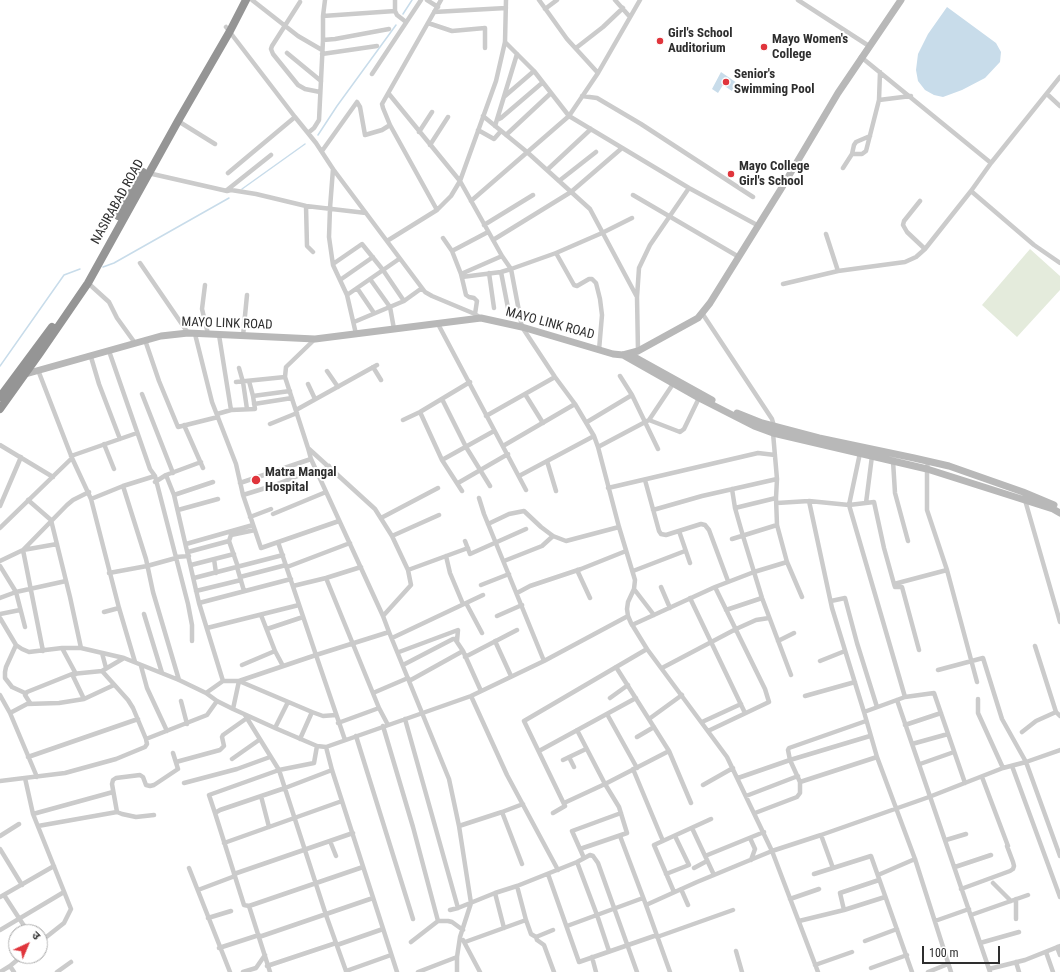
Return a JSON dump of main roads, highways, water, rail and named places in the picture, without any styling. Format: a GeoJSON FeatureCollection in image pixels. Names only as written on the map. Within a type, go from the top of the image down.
{"type":"FeatureCollection","features":[{"type":"Feature","properties":{"kind":"highway","name":"NASIRABAD ROAD"},"geometry":{"type":"LineString","coordinates":[[0,397],[40,353],[88,283],[228,29],[241,0]]}},
{"type":"Feature","properties":{"kind":"highway","name":"NASIRABAD ROAD"},"geometry":{"type":"LineString","coordinates":[[0,409],[20,375],[99,255],[136,183],[246,0]]}},
{"type":"Feature","properties":{"kind":"water"},"geometry":{"type":"Polygon","coordinates":[[[947,7],[996,43],[1001,52],[1000,62],[985,78],[962,90],[943,97],[934,95],[925,90],[918,81],[916,70],[918,54],[928,34],[947,7]]]}},
{"type":"Feature","properties":{"kind":"water","name":"Senior's Swimming Pool"},"geometry":{"type":"Polygon","coordinates":[[[721,72],[737,83],[732,91],[723,85],[718,93],[712,89],[721,72]]]}},
{"type":"Feature","properties":{"kind":"waterway"},"geometry":{"type":"LineString","coordinates":[[403,14],[412,0]]}},
{"type":"Feature","properties":{"kind":"waterway"},"geometry":{"type":"LineString","coordinates":[[318,135],[337,106],[396,25]]}},
{"type":"Feature","properties":{"kind":"waterway"},"geometry":{"type":"LineString","coordinates":[[242,189],[305,144]]}},
{"type":"Feature","properties":{"kind":"waterway"},"geometry":{"type":"LineString","coordinates":[[103,267],[114,263],[229,198]]}},
{"type":"Feature","properties":{"kind":"waterway"},"geometry":{"type":"LineString","coordinates":[[0,366],[64,275],[80,269]]}},
{"type":"Feature","properties":{"kind":"place","name":"Girl's School Auditorium"},"geometry":{"type":"Point","coordinates":[660,41]}},
{"type":"Feature","properties":{"kind":"place","name":"Mayo Women's College"},"geometry":{"type":"Point","coordinates":[764,47]}},
{"type":"Feature","properties":{"kind":"place","name":"Senior's Swimming Pool"},"geometry":{"type":"Point","coordinates":[726,82]}},
{"type":"Feature","properties":{"kind":"place","name":"Mayo College Girl's School"},"geometry":{"type":"Point","coordinates":[731,174]}},
{"type":"Feature","properties":{"kind":"place","name":"Matra Mangal Hospital"},"geometry":{"type":"Point","coordinates":[256,480]}}]}
